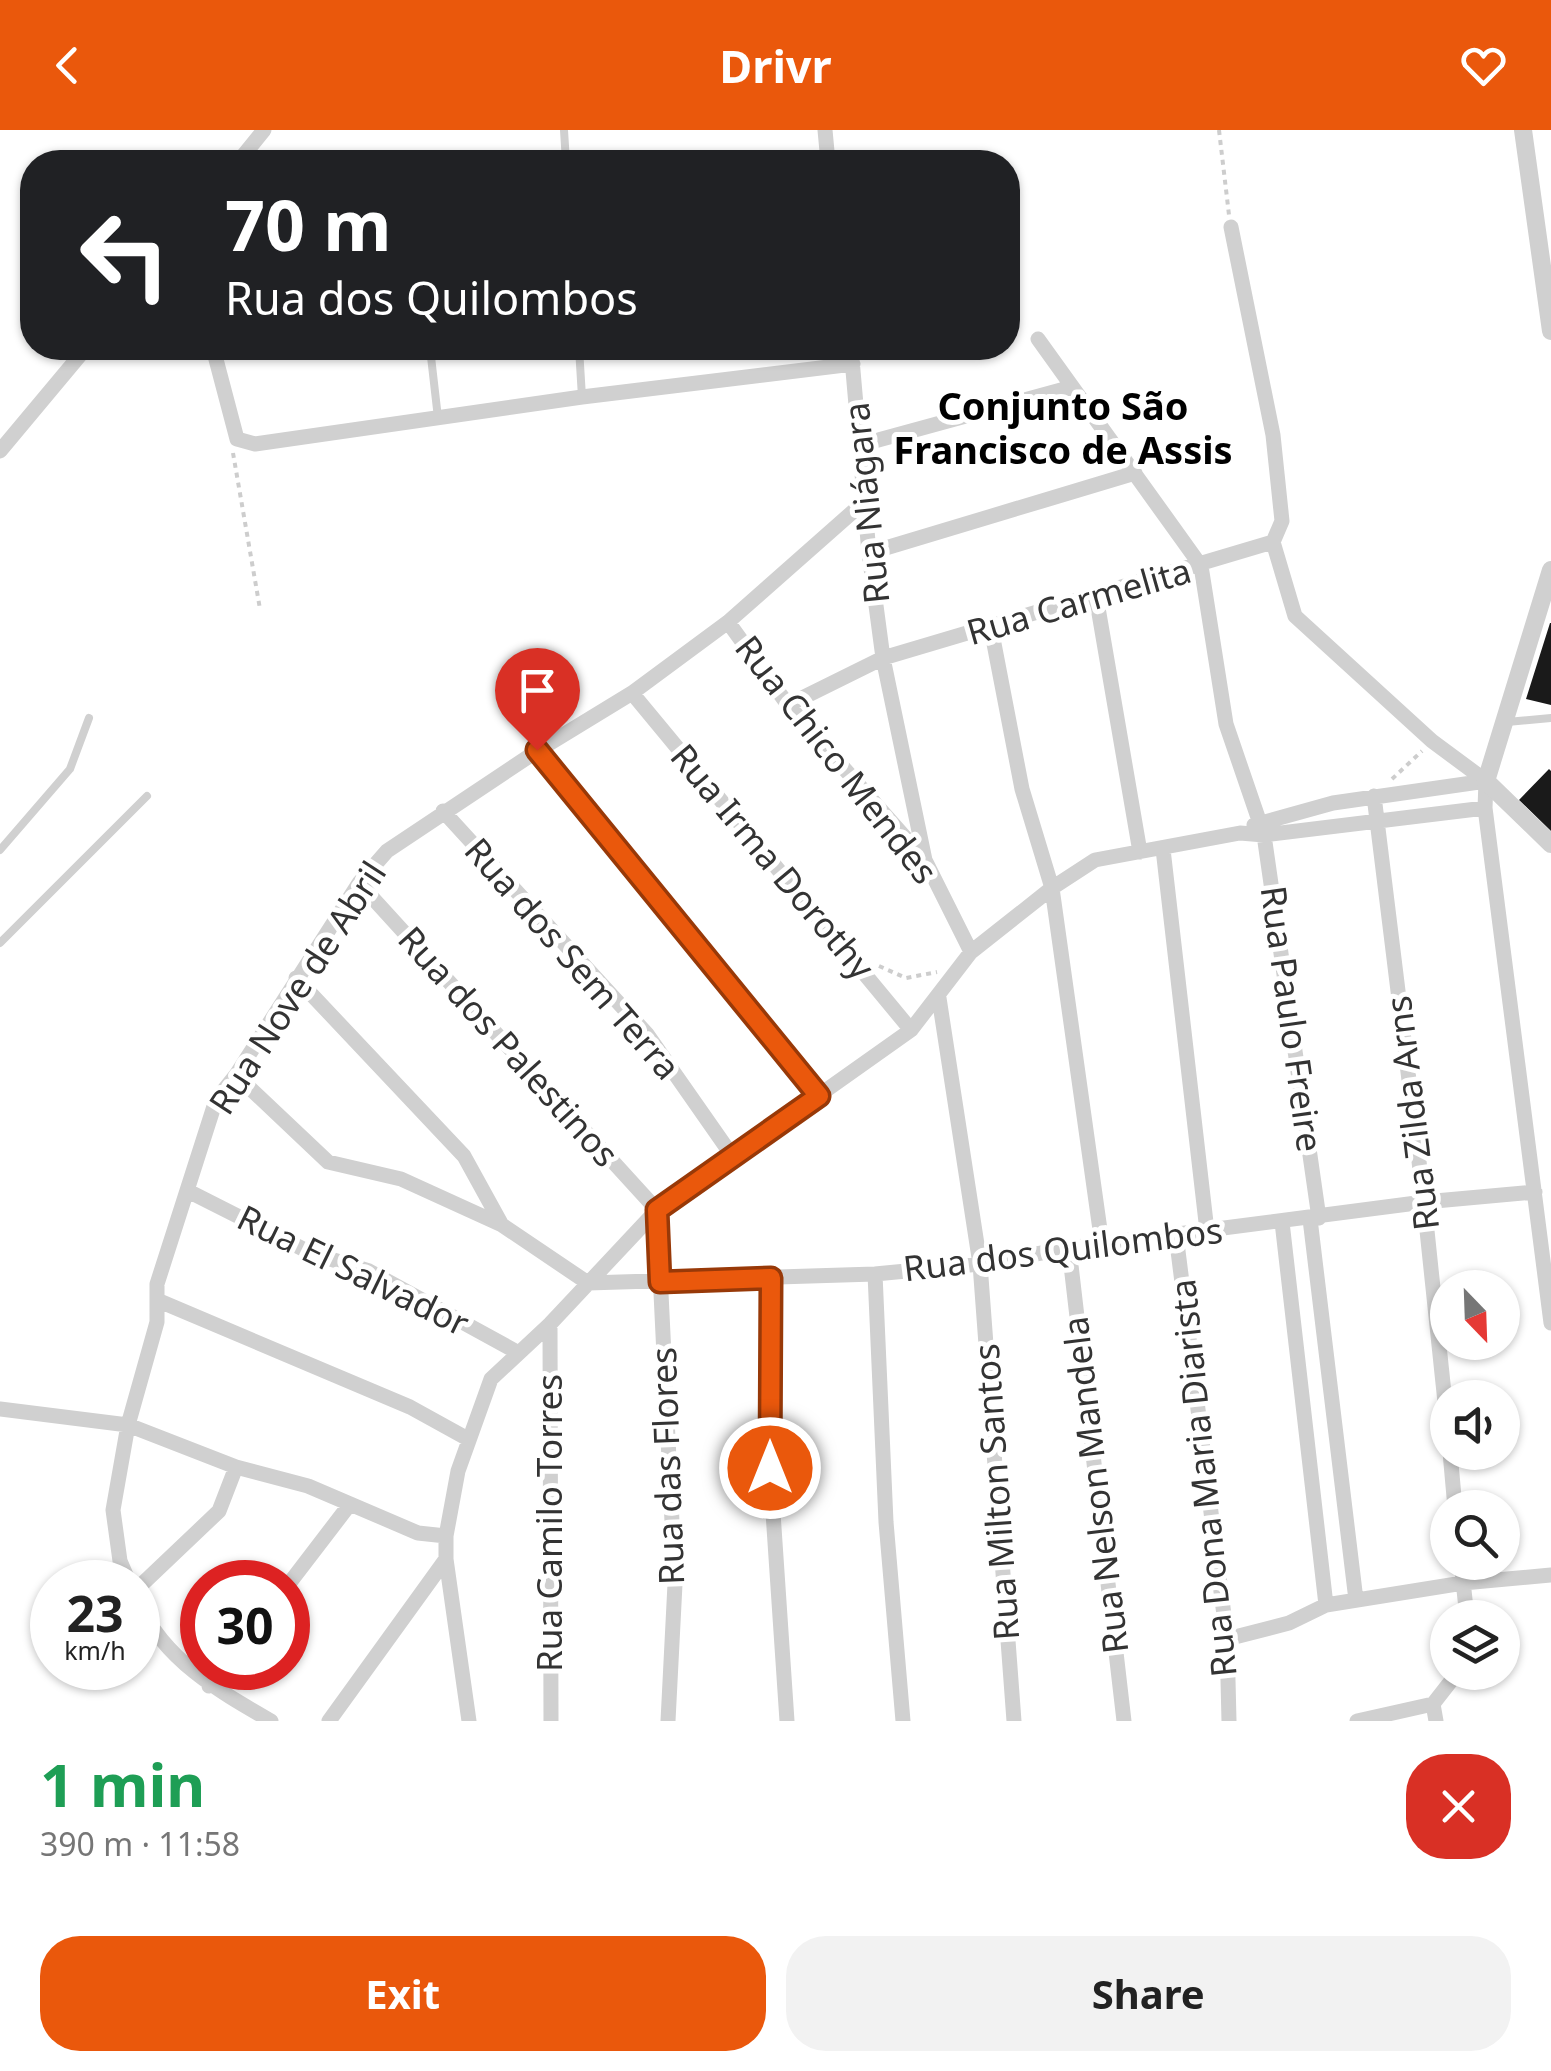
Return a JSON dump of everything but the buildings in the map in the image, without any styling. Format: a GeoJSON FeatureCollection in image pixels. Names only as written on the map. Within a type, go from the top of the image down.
{"type":"FeatureCollection","features":[{"type":"Feature","properties":{"kind":"street"},"geometry":{"type":"LineString","coordinates":[[248,150],[264,130]]}},
{"type":"Feature","properties":{"kind":"street"},"geometry":{"type":"LineString","coordinates":[[1523,130],[1551,331]]}},
{"type":"Feature","properties":{"kind":"street"},"geometry":{"type":"LineString","coordinates":[[1230,227],[1273,435],[1282,521],[1273,542],[1295,616],[1432,741],[1486,781],[1551,844]]}},
{"type":"Feature","properties":{"kind":"street"},"geometry":{"type":"LineString","coordinates":[[1038,340],[1201,566]]}},
{"type":"Feature","properties":{"kind":"street"},"geometry":{"type":"LineString","coordinates":[[0,451],[76,360]]}},
{"type":"Feature","properties":{"kind":"street"},"geometry":{"type":"LineString","coordinates":[[216,360],[238,439],[245,444],[826,360]]}},
{"type":"Feature","properties":{"kind":"street","name":"Rua Niágara"},"geometry":{"type":"LineString","coordinates":[[852,360],[884,658],[925,860]]}},
{"type":"Feature","properties":{"kind":"street"},"geometry":{"type":"LineString","coordinates":[[860,445],[1072,386]]}},
{"type":"Feature","properties":{"kind":"street"},"geometry":{"type":"LineString","coordinates":[[870,553],[1135,473]]}},
{"type":"Feature","properties":{"kind":"street","name":"Rua Nove de Abril"},"geometry":{"type":"LineString","coordinates":[[120,1560],[113,1510],[128,1424],[157,1322],[157,1284],[216,1100],[236,1076],[359,883],[387,851],[443,811],[632,693],[728,622],[865,502]]}},
{"type":"Feature","properties":{"kind":"street","name":"Rua Carmelita"},"geometry":{"type":"LineString","coordinates":[[788,705],[884,658],[1273,542]]}},
{"type":"Feature","properties":{"kind":"street","name":"Rua Paulo Freire"},"geometry":{"type":"LineString","coordinates":[[1201,566],[1226,724],[1262,828],[1314,1218],[1356,1600]]}},
{"type":"Feature","properties":{"kind":"street"},"geometry":{"type":"LineString","coordinates":[[1551,570],[1502,722],[1486,781],[1485,808],[1551,1324]]}},
{"type":"Feature","properties":{"kind":"street"},"geometry":{"type":"LineString","coordinates":[[1096,596],[1140,852]]}},
{"type":"Feature","properties":{"kind":"street","name":"Rua Chico Mendes"},"geometry":{"type":"LineString","coordinates":[[728,622],[788,705],[925,860],[971,952]]}},
{"type":"Feature","properties":{"kind":"street"},"geometry":{"type":"LineString","coordinates":[[991,628],[1022,790],[1052,888],[1102,1244]]}},
{"type":"Feature","properties":{"kind":"street","name":"Rua Irma Dorothy"},"geometry":{"type":"LineString","coordinates":[[632,693],[911,1030]]}},
{"type":"Feature","properties":{"kind":"street"},"geometry":{"type":"LineString","coordinates":[[537,750],[819,1096]]}},
{"type":"Feature","properties":{"kind":"street"},"geometry":{"type":"LineString","coordinates":[[469,1721],[446,1559],[446,1536],[468,1439],[491,1378],[550,1324],[657,1210],[911,1030],[971,952],[1052,888],[1095,860],[1240,834],[1374,796],[1486,781]]}},
{"type":"Feature","properties":{"kind":"street","name":"Rua Zilda Arns"},"geometry":{"type":"LineString","coordinates":[[1374,796],[1443,1380]]}},
{"type":"Feature","properties":{"kind":"street"},"geometry":{"type":"LineString","coordinates":[[1262,828],[1378,821],[1485,808]]}},
{"type":"Feature","properties":{"kind":"street","name":"Rua dos Sem Terra"},"geometry":{"type":"LineString","coordinates":[[443,811],[647,1034],[733,1158]]}},
{"type":"Feature","properties":{"kind":"street"},"geometry":{"type":"LineString","coordinates":[[1163,849],[1207,1231]]}},
{"type":"Feature","properties":{"kind":"street","name":"Rua dos Palestinos"},"geometry":{"type":"LineString","coordinates":[[359,883],[657,1210]]}},
{"type":"Feature","properties":{"kind":"street"},"geometry":{"type":"LineString","coordinates":[[296,978],[464,1156],[502,1224]]}},
{"type":"Feature","properties":{"kind":"street","name":"Rua Milton Santos"},"geometry":{"type":"LineString","coordinates":[[939,998],[980,1264],[1014,1721]]}},
{"type":"Feature","properties":{"kind":"street"},"geometry":{"type":"LineString","coordinates":[[236,1076],[328,1162],[401,1179],[502,1224],[588,1283]]}},
{"type":"Feature","properties":{"kind":"street","name":"Rua El Salvador"},"geometry":{"type":"LineString","coordinates":[[188,1190],[310,1253],[369,1271],[516,1352]]}},
{"type":"Feature","properties":{"kind":"street","name":"Rua dos Quilombos"},"geometry":{"type":"LineString","coordinates":[[588,1283],[875,1274],[980,1264],[1069,1248],[1424,1202],[1535,1192]]}},
{"type":"Feature","properties":{"kind":"street","name":"Rua das Flores"},"geometry":{"type":"LineString","coordinates":[[657,1210],[675,1584],[668,1721]]}},
{"type":"Feature","properties":{"kind":"street"},"geometry":{"type":"LineString","coordinates":[[1282,1222],[1326,1606]]}},
{"type":"Feature","properties":{"kind":"street","name":"Rua Dona Maria Diarista"},"geometry":{"type":"LineString","coordinates":[[1176,1235],[1227,1639],[1229,1721]]}},
{"type":"Feature","properties":{"kind":"street","name":"Rua Nelson Mandela"},"geometry":{"type":"LineString","coordinates":[[1069,1248],[1124,1721]]}},
{"type":"Feature","properties":{"kind":"street"},"geometry":{"type":"LineString","coordinates":[[875,1274],[886,1522],[903,1721]]}},
{"type":"Feature","properties":{"kind":"street"},"geometry":{"type":"LineString","coordinates":[[771,1278],[770,1468],[787,1721]]}},
{"type":"Feature","properties":{"kind":"street"},"geometry":{"type":"LineString","coordinates":[[157,1300],[410,1407],[468,1439]]}},
{"type":"Feature","properties":{"kind":"street","name":"Rua Camilo Torres"},"geometry":{"type":"LineString","coordinates":[[550,1324],[551,1721]]}},
{"type":"Feature","properties":{"kind":"street"},"geometry":{"type":"LineString","coordinates":[[1302,1402],[1334,1399]]}},
{"type":"Feature","properties":{"kind":"street"},"geometry":{"type":"LineString","coordinates":[[0,1409],[128,1424],[236,1467],[308,1486],[418,1534],[446,1536]]}},
{"type":"Feature","properties":{"kind":"street"},"geometry":{"type":"LineString","coordinates":[[160,1567],[219,1511],[236,1467]]}},
{"type":"Feature","properties":{"kind":"street"},"geometry":{"type":"LineString","coordinates":[[307,1560],[350,1504]]}},
{"type":"Feature","properties":{"kind":"street"},"geometry":{"type":"LineString","coordinates":[[330,1721],[446,1559]]}},
{"type":"Feature","properties":{"kind":"street"},"geometry":{"type":"LineString","coordinates":[[1227,1639],[1356,1600],[1463,1583],[1551,1575]]}},
{"type":"Feature","properties":{"kind":"street"},"geometry":{"type":"LineString","coordinates":[[1463,1580],[1465,1600]]}},
{"type":"Feature","properties":{"kind":"street"},"geometry":{"type":"LineString","coordinates":[[160,1638],[180,1661]]}},
{"type":"Feature","properties":{"kind":"street"},"geometry":{"type":"LineString","coordinates":[[216,1690],[271,1721]]}},
{"type":"Feature","properties":{"kind":"street"},"geometry":{"type":"LineString","coordinates":[[1357,1721],[1433,1704],[1444,1690]]}},
{"type":"Feature","properties":{"kind":"street"},"geometry":{"type":"LineString","coordinates":[[1433,1704],[1436,1721]]}},
{"type":"Feature","properties":{"kind":"lane"},"geometry":{"type":"LineString","coordinates":[[431,360],[438,418]]}},
{"type":"Feature","properties":{"kind":"lane"},"geometry":{"type":"LineString","coordinates":[[580,360],[582,397]]}},
{"type":"Feature","properties":{"kind":"lane"},"geometry":{"type":"LineString","coordinates":[[0,850],[70,769],[89,718]]}},
{"type":"Feature","properties":{"kind":"lane"},"geometry":{"type":"LineString","coordinates":[[1502,722],[1551,718]]}},
{"type":"Feature","properties":{"kind":"lane"},"geometry":{"type":"LineString","coordinates":[[0,943],[148,796]]}},
{"type":"Feature","properties":{"kind":"path"},"geometry":{"type":"LineString","coordinates":[[1219,130],[1230,227]]}},
{"type":"Feature","properties":{"kind":"path"},"geometry":{"type":"LineString","coordinates":[[238,439],[232,458],[260,608]]}},
{"type":"Feature","properties":{"kind":"path"},"geometry":{"type":"LineString","coordinates":[[1374,796],[1432,741]]}},
{"type":"Feature","properties":{"kind":"path"},"geometry":{"type":"LineString","coordinates":[[877,965],[906,978],[958,968]]}},
{"type":"Feature","properties":{"kind":"district","name":"Conjunto São Francisco de Assis"},"geometry":{"type":"Point","coordinates":[1063,428]}},
{"type":"Feature","properties":{"kind":"route"},"geometry":{"type":"LineString","coordinates":[[537,750],[819,1096],[657,1210],[660,1282],[771,1278],[770,1468]]}}]}
